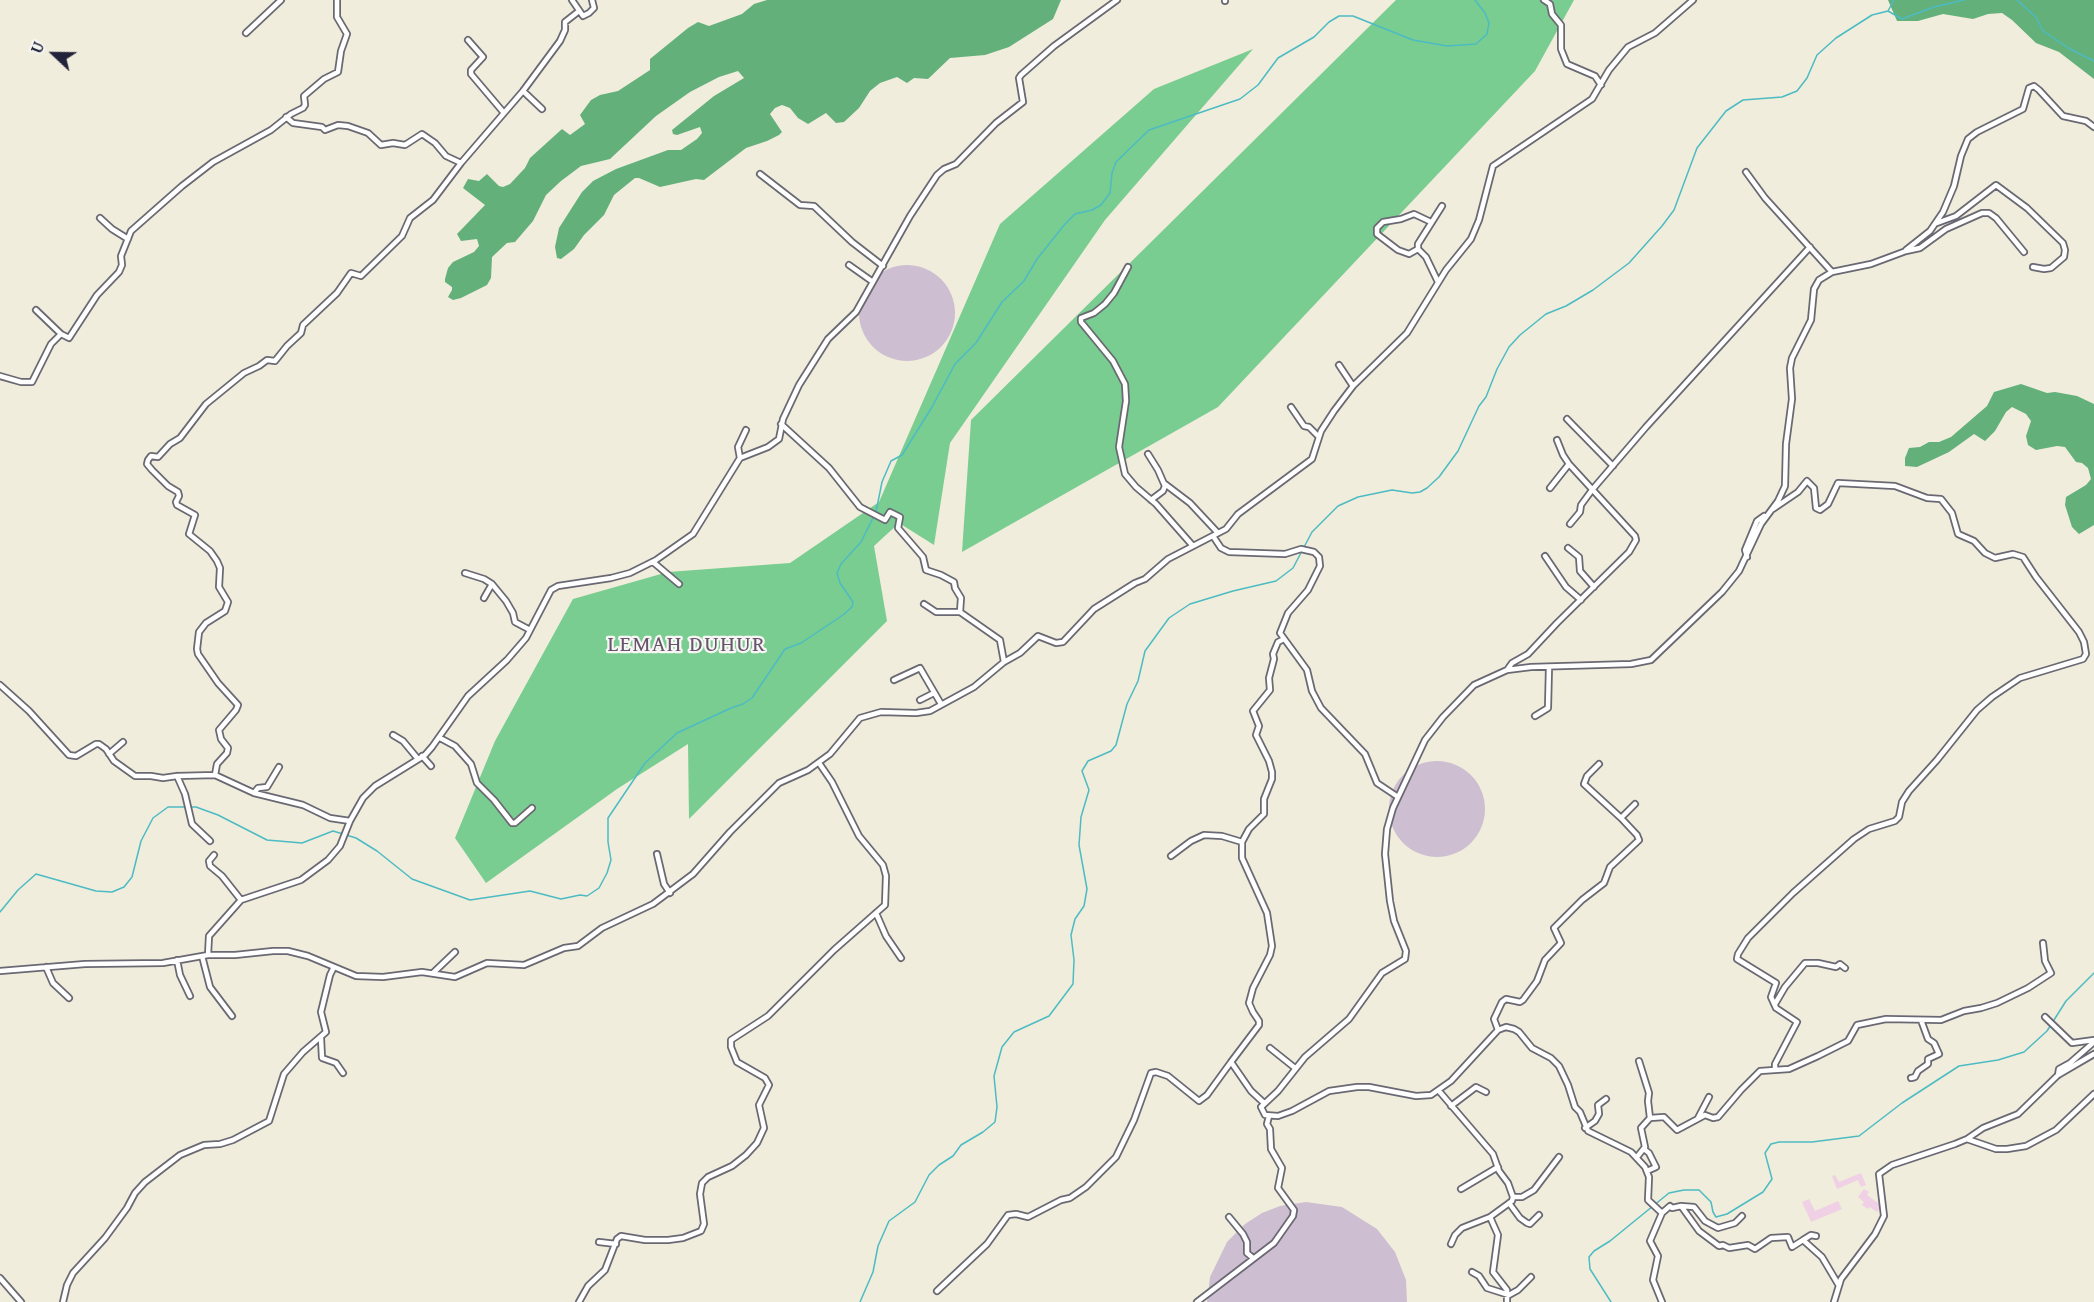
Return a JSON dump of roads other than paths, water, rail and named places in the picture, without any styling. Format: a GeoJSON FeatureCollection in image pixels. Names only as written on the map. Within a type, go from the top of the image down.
{"type":"FeatureCollection","features":[{"type":"Feature","properties":{"kind":"street"},"geometry":{"type":"LineString","coordinates":[[246,33],[281,0]]}},
{"type":"Feature","properties":{"kind":"street"},"geometry":{"type":"LineString","coordinates":[[36,310],[61,334],[69,338],[97,295],[119,272],[122,265],[121,256],[131,231],[191,179],[226,153],[270,130],[286,117],[304,107],[304,96],[324,79],[338,72],[341,51],[347,34],[337,17],[337,0]]}},
{"type":"Feature","properties":{"kind":"street"},"geometry":{"type":"LineString","coordinates":[[572,0],[583,16],[594,8],[592,0]]}},
{"type":"Feature","properties":{"kind":"street"},"geometry":{"type":"LineString","coordinates":[[232,1016],[210,987],[205,955],[209,936],[241,900],[301,880],[328,860],[344,838],[350,821],[363,798],[375,786],[420,758],[440,738],[468,696],[507,660],[530,630],[551,590],[558,586],[630,573],[653,562],[698,529],[740,458],[775,443],[780,437],[781,424],[799,385],[819,351],[833,333],[856,312],[939,172],[956,164],[996,123],[1023,101],[1020,76],[1054,46],[1117,0]]}},
{"type":"Feature","properties":{"kind":"street"},"geometry":{"type":"LineString","coordinates":[[1544,0],[1550,4],[1552,14],[1561,25],[1560,43],[1567,64],[1594,76],[1601,85]]}},
{"type":"Feature","properties":{"kind":"street"},"geometry":{"type":"LineString","coordinates":[[0,971],[163,963],[205,955],[288,951],[308,956],[361,977],[422,972],[455,977],[488,963],[524,965],[564,948],[578,946],[602,928],[653,904],[702,866],[730,832],[775,786],[819,763],[834,750],[856,722],[863,717],[888,712],[925,712],[974,687],[1004,662],[1020,653],[1038,636],[1056,643],[1063,642],[1094,609],[1145,579],[1168,559],[1228,527],[1242,511],[1312,459],[1318,436],[1334,411],[1353,386],[1403,338],[1438,282],[1465,247],[1476,229],[1493,166],[1592,99],[1609,70],[1628,47],[1654,33],[1693,0]]}},
{"type":"Feature","properties":{"kind":"street"},"geometry":{"type":"LineString","coordinates":[[215,775],[217,764],[227,753],[228,748],[221,739],[219,730],[237,710],[238,705],[218,683],[197,649],[199,632],[206,623],[225,611],[228,602],[219,587],[220,568],[217,561],[210,551],[189,534],[195,515],[177,505],[178,492],[165,484],[147,462],[151,456],[158,457],[170,444],[180,438],[206,404],[244,373],[268,360],[275,362],[301,333],[303,326],[337,293],[351,273],[363,275],[404,233],[410,218],[433,200],[461,163],[523,91],[560,40],[565,30],[565,22],[579,11]]}},
{"type":"Feature","properties":{"kind":"street"},"geometry":{"type":"LineString","coordinates":[[468,40],[483,57],[471,70],[471,74],[504,113]]}},
{"type":"Feature","properties":{"kind":"street"},"geometry":{"type":"LineString","coordinates":[[1937,223],[1950,196],[1968,139],[2022,109],[2029,88],[2034,86],[2039,90],[2063,116],[2089,122],[2094,127]]}},
{"type":"Feature","properties":{"kind":"street"},"geometry":{"type":"LineString","coordinates":[[523,91],[542,109]]}},
{"type":"Feature","properties":{"kind":"street"},"geometry":{"type":"LineString","coordinates":[[286,117],[293,123],[299,122],[322,127],[325,130],[338,125],[348,126],[368,133],[381,145],[393,143],[405,145],[422,134],[446,156],[461,163]]}},
{"type":"Feature","properties":{"kind":"street"},"geometry":{"type":"LineString","coordinates":[[1746,172],[1765,198],[1832,272]]}},
{"type":"Feature","properties":{"kind":"street"},"geometry":{"type":"LineString","coordinates":[[760,174],[800,205],[813,206],[852,242],[883,266]]}},
{"type":"Feature","properties":{"kind":"street"},"geometry":{"type":"LineString","coordinates":[[1906,251],[1937,223],[1956,216],[1996,185],[2027,208],[2063,243],[2064,257],[2051,268],[2033,267]]}},
{"type":"Feature","properties":{"kind":"street"},"geometry":{"type":"LineString","coordinates":[[1438,282],[1426,257],[1418,249],[1418,244],[1442,206]]}},
{"type":"Feature","properties":{"kind":"street"},"geometry":{"type":"LineString","coordinates":[[1661,1212],[1650,1202],[1647,1171],[1637,1157],[1618,1145],[1589,1133],[1556,1062],[1532,1048],[1517,1030],[1506,1027],[1498,1030],[1439,1091],[1431,1095],[1421,1097],[1370,1087],[1339,1089],[1325,1093],[1286,1113],[1269,1116],[1261,1110],[1264,1103],[1278,1091],[1295,1068],[1345,1023],[1382,973],[1405,959],[1406,951],[1391,908],[1385,854],[1388,825],[1398,797],[1425,740],[1443,717],[1474,685],[1507,670],[1531,667],[1630,664],[1651,660],[1722,592],[1739,571],[1766,516],[1779,501],[1785,486],[1786,444],[1792,399],[1791,358],[1811,320],[1815,286],[1822,277],[1832,272],[1879,262],[1920,248],[1946,230],[1985,213],[1996,218],[2024,252]]}},
{"type":"Feature","properties":{"kind":"street"},"geometry":{"type":"LineString","coordinates":[[1418,249],[1409,254],[1398,250],[1377,234],[1377,228],[1383,222],[1414,214],[1431,222]]}},
{"type":"Feature","properties":{"kind":"street"},"geometry":{"type":"LineString","coordinates":[[100,218],[111,230],[128,239]]}},
{"type":"Feature","properties":{"kind":"street"},"geometry":{"type":"LineString","coordinates":[[1570,524],[1580,512],[1581,505],[1592,490],[1731,332],[1810,247]]}},
{"type":"Feature","properties":{"kind":"street"},"geometry":{"type":"LineString","coordinates":[[849,265],[873,282]]}},
{"type":"Feature","properties":{"kind":"street"},"geometry":{"type":"LineString","coordinates":[[1128,267],[1114,293],[1105,304],[1094,313],[1083,317],[1081,322],[1113,361],[1122,376],[1126,395],[1119,447],[1123,469],[1128,479],[1151,500],[1193,546]]}},
{"type":"Feature","properties":{"kind":"street"},"geometry":{"type":"LineString","coordinates":[[0,376],[21,382],[32,382],[45,353],[61,334]]}},
{"type":"Feature","properties":{"kind":"street"},"geometry":{"type":"LineString","coordinates":[[1339,365],[1353,386]]}},
{"type":"Feature","properties":{"kind":"street"},"geometry":{"type":"LineString","coordinates":[[1291,407],[1304,426],[1309,427],[1318,436]]}},
{"type":"Feature","properties":{"kind":"street"},"geometry":{"type":"LineString","coordinates":[[1567,419],[1613,466]]}},
{"type":"Feature","properties":{"kind":"street"},"geometry":{"type":"LineString","coordinates":[[781,424],[829,468],[860,507],[885,520],[890,512],[900,517],[898,528],[923,557],[926,570],[954,582],[955,588],[962,597],[960,612]]}},
{"type":"Feature","properties":{"kind":"street"},"geometry":{"type":"LineString","coordinates":[[740,458],[738,447],[746,430]]}},
{"type":"Feature","properties":{"kind":"street"},"geometry":{"type":"LineString","coordinates":[[1507,670],[1512,663],[1531,651],[1629,552],[1636,540],[1635,536],[1569,464],[1557,440]]}},
{"type":"Feature","properties":{"kind":"street"},"geometry":{"type":"LineString","coordinates":[[1148,454],[1165,484],[1190,503],[1215,535],[1221,548],[1229,552],[1285,554],[1302,549],[1317,555],[1320,566],[1308,590],[1288,613],[1280,633],[1307,670],[1312,691],[1321,708],[1365,754],[1377,783],[1398,797]]}},
{"type":"Feature","properties":{"kind":"street"},"geometry":{"type":"LineString","coordinates":[[1550,488],[1569,464]]}},
{"type":"Feature","properties":{"kind":"street"},"geometry":{"type":"LineString","coordinates":[[1771,510],[1798,492],[1806,481],[1814,488],[1816,508],[1820,510],[1828,504],[1838,483],[1895,486],[1928,498],[1941,500],[1952,513],[1958,534],[1974,541],[1985,553],[1995,558],[2013,554],[2023,557],[2079,632],[2086,654],[2083,659],[2020,678],[1984,703],[1909,790],[1895,821],[1869,829],[1854,839],[1793,892],[1748,938],[1737,959],[1776,983],[1771,997],[1779,1012],[1796,1021],[1797,1024],[1775,1064],[1775,1070]]}},
{"type":"Feature","properties":{"kind":"street"},"geometry":{"type":"LineString","coordinates":[[1151,500],[1164,490],[1165,484]]}},
{"type":"Feature","properties":{"kind":"street"},"geometry":{"type":"LineString","coordinates":[[1568,548],[1579,557],[1580,571],[1594,587]]}},
{"type":"Feature","properties":{"kind":"street"},"geometry":{"type":"LineString","coordinates":[[1545,556],[1566,587],[1581,600]]}},
{"type":"Feature","properties":{"kind":"street"},"geometry":{"type":"LineString","coordinates":[[653,562],[679,584]]}},
{"type":"Feature","properties":{"kind":"street"},"geometry":{"type":"LineString","coordinates":[[465,573],[492,584],[506,601],[515,622],[530,630]]}},
{"type":"Feature","properties":{"kind":"street"},"geometry":{"type":"LineString","coordinates":[[484,598],[492,584]]}},
{"type":"Feature","properties":{"kind":"street"},"geometry":{"type":"LineString","coordinates":[[924,604],[936,612],[960,612],[1000,640],[1004,662]]}},
{"type":"Feature","properties":{"kind":"street"},"geometry":{"type":"LineString","coordinates":[[938,1291],[987,1244],[1008,1215],[1028,1217],[1061,1200],[1070,1198],[1086,1187],[1116,1157],[1134,1120],[1151,1073],[1156,1072],[1168,1076],[1199,1101],[1207,1095],[1259,1025],[1249,1003],[1253,988],[1270,955],[1272,945],[1268,913],[1242,858],[1242,842],[1249,829],[1264,814],[1264,800],[1272,779],[1269,761],[1256,735],[1259,726],[1253,711],[1269,693],[1273,654],[1278,642],[1284,639]]}},
{"type":"Feature","properties":{"kind":"street"},"geometry":{"type":"LineString","coordinates":[[894,680],[920,668],[941,704]]}},
{"type":"Feature","properties":{"kind":"street"},"geometry":{"type":"LineString","coordinates":[[1535,716],[1548,709],[1549,668]]}},
{"type":"Feature","properties":{"kind":"street"},"geometry":{"type":"LineString","coordinates":[[0,685],[29,711],[69,755],[76,756],[96,744],[102,746],[114,761],[135,776],[163,778],[215,775],[254,793],[303,805],[330,818],[350,821]]}},
{"type":"Feature","properties":{"kind":"street"},"geometry":{"type":"LineString","coordinates":[[920,700],[934,693]]}},
{"type":"Feature","properties":{"kind":"street"},"geometry":{"type":"LineString","coordinates":[[393,735],[431,766]]}},
{"type":"Feature","properties":{"kind":"street"},"geometry":{"type":"LineString","coordinates":[[440,738],[455,746],[471,764],[477,783],[512,823],[532,808]]}},
{"type":"Feature","properties":{"kind":"street"},"geometry":{"type":"LineString","coordinates":[[109,754],[123,742]]}},
{"type":"Feature","properties":{"kind":"street"},"geometry":{"type":"LineString","coordinates":[[579,1302],[586,1288],[607,1266],[621,1236],[645,1240],[668,1240],[683,1238],[701,1231],[704,1224],[700,1194],[702,1183],[708,1177],[732,1166],[746,1155],[759,1141],[764,1128],[764,1120],[759,1110],[768,1088],[768,1081],[737,1062],[731,1047],[731,1040],[768,1016],[834,950],[885,904],[884,868],[859,836],[832,782],[819,763]]}},
{"type":"Feature","properties":{"kind":"street"},"geometry":{"type":"LineString","coordinates":[[1498,1030],[1494,1019],[1502,1002],[1506,999],[1520,1002],[1524,1000],[1537,981],[1545,960],[1561,943],[1554,928],[1582,900],[1604,883],[1610,867],[1639,840],[1621,818],[1584,784],[1587,776],[1599,764]]}},
{"type":"Feature","properties":{"kind":"street"},"geometry":{"type":"LineString","coordinates":[[254,793],[258,788],[267,787],[279,767]]}},
{"type":"Feature","properties":{"kind":"street"},"geometry":{"type":"LineString","coordinates":[[177,776],[185,794],[192,824],[210,841]]}},
{"type":"Feature","properties":{"kind":"street"},"geometry":{"type":"LineString","coordinates":[[1621,818],[1635,804]]}},
{"type":"Feature","properties":{"kind":"street"},"geometry":{"type":"LineString","coordinates":[[1171,856],[1196,838],[1204,836],[1222,836],[1242,842]]}},
{"type":"Feature","properties":{"kind":"street"},"geometry":{"type":"LineString","coordinates":[[657,854],[664,884],[670,893]]}},
{"type":"Feature","properties":{"kind":"street"},"geometry":{"type":"LineString","coordinates":[[213,855],[209,861],[210,866],[222,876],[241,900]]}},
{"type":"Feature","properties":{"kind":"street"},"geometry":{"type":"LineString","coordinates":[[876,913],[886,936],[901,958]]}},
{"type":"Feature","properties":{"kind":"street"},"geometry":{"type":"LineString","coordinates":[[1637,1157],[1645,1145],[1641,1128],[1650,1118],[1664,1117],[1677,1130],[1705,1115],[1718,1117],[1760,1071],[1791,1068],[1845,1043],[1859,1024],[1886,1019],[1941,1020],[1965,1011],[1989,1006],[2038,982],[2051,973],[2044,961],[2043,943]]}},
{"type":"Feature","properties":{"kind":"street"},"geometry":{"type":"LineString","coordinates":[[433,973],[454,952]]}},
{"type":"Feature","properties":{"kind":"street"},"geometry":{"type":"LineString","coordinates":[[177,960],[180,975],[190,996]]}},
{"type":"Feature","properties":{"kind":"street"},"geometry":{"type":"LineString","coordinates":[[1775,1004],[1785,987],[1805,963],[1818,963],[1835,968],[1840,964],[1845,968]]}},
{"type":"Feature","properties":{"kind":"street"},"geometry":{"type":"LineString","coordinates":[[46,967],[53,983],[69,999]]}},
{"type":"Feature","properties":{"kind":"street"},"geometry":{"type":"LineString","coordinates":[[63,1302],[73,1273],[108,1234],[141,1186],[180,1155],[200,1146],[228,1142],[268,1122],[272,1116],[284,1074],[326,1031],[321,1012],[334,967]]}},
{"type":"Feature","properties":{"kind":"street"},"geometry":{"type":"LineString","coordinates":[[2045,1017],[2073,1044],[2094,1041]]}},
{"type":"Feature","properties":{"kind":"street"},"geometry":{"type":"LineString","coordinates":[[1911,1078],[1928,1064],[1928,1059],[1939,1054],[1934,1043],[1928,1039],[1921,1020]]}},
{"type":"Feature","properties":{"kind":"street"},"geometry":{"type":"LineString","coordinates":[[321,1038],[322,1058],[336,1063],[343,1073]]}},
{"type":"Feature","properties":{"kind":"street"},"geometry":{"type":"LineString","coordinates":[[2058,1075],[2059,1069],[2070,1063],[2094,1041]]}},
{"type":"Feature","properties":{"kind":"street"},"geometry":{"type":"LineString","coordinates":[[1270,1048],[1295,1068]]}},
{"type":"Feature","properties":{"kind":"street"},"geometry":{"type":"LineString","coordinates":[[1834,1302],[1838,1284],[1875,1234],[1884,1216],[1879,1174],[1892,1165],[1967,1139],[1983,1128],[2018,1114],[2058,1075],[2094,1054]]}},
{"type":"Feature","properties":{"kind":"street"},"geometry":{"type":"LineString","coordinates":[[1639,1061],[1649,1093],[1650,1118]]}},
{"type":"Feature","properties":{"kind":"street"},"geometry":{"type":"LineString","coordinates":[[1231,1062],[1251,1091],[1264,1103]]}},
{"type":"Feature","properties":{"kind":"street"},"geometry":{"type":"LineString","coordinates":[[1450,1106],[1476,1087],[1486,1092]]}},
{"type":"Feature","properties":{"kind":"street"},"geometry":{"type":"LineString","coordinates":[[1439,1091],[1490,1149],[1514,1197]]}},
{"type":"Feature","properties":{"kind":"street"},"geometry":{"type":"LineString","coordinates":[[1967,1139],[1996,1149],[2026,1146],[2056,1130],[2094,1094]]}},
{"type":"Feature","properties":{"kind":"street"},"geometry":{"type":"LineString","coordinates":[[1698,1118],[1709,1097]]}},
{"type":"Feature","properties":{"kind":"street"},"geometry":{"type":"LineString","coordinates":[[1585,1128],[1595,1121],[1599,1114],[1598,1105],[1606,1099]]}},
{"type":"Feature","properties":{"kind":"street"},"geometry":{"type":"LineString","coordinates":[[1197,1302],[1278,1239],[1294,1213],[1278,1188],[1282,1168],[1271,1149],[1270,1129],[1267,1124],[1269,1116]]}},
{"type":"Feature","properties":{"kind":"street"},"geometry":{"type":"LineString","coordinates":[[1644,1149],[1649,1153],[1656,1167],[1647,1171]]}},
{"type":"Feature","properties":{"kind":"street"},"geometry":{"type":"LineString","coordinates":[[1514,1197],[1522,1197],[1534,1190],[1559,1157]]}},
{"type":"Feature","properties":{"kind":"street"},"geometry":{"type":"LineString","coordinates":[[1461,1188],[1498,1167]]}},
{"type":"Feature","properties":{"kind":"street"},"geometry":{"type":"LineString","coordinates":[[1451,1244],[1455,1235],[1462,1228],[1468,1228],[1490,1217],[1514,1197]]}},
{"type":"Feature","properties":{"kind":"street"},"geometry":{"type":"LineString","coordinates":[[1509,1203],[1520,1218],[1527,1223],[1530,1224],[1539,1215]]}},
{"type":"Feature","properties":{"kind":"street"},"geometry":{"type":"LineString","coordinates":[[1662,1302],[1653,1280],[1658,1257],[1650,1241],[1661,1212],[1670,1206],[1672,1208],[1694,1207],[1705,1221],[1718,1228],[1735,1223],[1742,1216]]}},
{"type":"Feature","properties":{"kind":"street"},"geometry":{"type":"LineString","coordinates":[[1681,1206],[1699,1231],[1719,1246],[1733,1249],[1748,1245],[1755,1249],[1771,1238],[1786,1237],[1789,1238],[1792,1247],[1810,1236],[1816,1236]]}},
{"type":"Feature","properties":{"kind":"street"},"geometry":{"type":"LineString","coordinates":[[1229,1217],[1244,1234],[1247,1242],[1246,1253],[1252,1258]]}},
{"type":"Feature","properties":{"kind":"street"},"geometry":{"type":"LineString","coordinates":[[1490,1217],[1498,1235],[1493,1272],[1507,1290],[1507,1302]]}},
{"type":"Feature","properties":{"kind":"street"},"geometry":{"type":"LineString","coordinates":[[1803,1240],[1822,1257],[1838,1284]]}},
{"type":"Feature","properties":{"kind":"street"},"geometry":{"type":"LineString","coordinates":[[599,1242],[616,1244]]}},
{"type":"Feature","properties":{"kind":"street"},"geometry":{"type":"LineString","coordinates":[[1472,1272],[1479,1276],[1487,1288],[1508,1294],[1518,1290],[1531,1277]]}},
{"type":"Feature","properties":{"kind":"street"},"geometry":{"type":"LineString","coordinates":[[0,1278],[21,1302]]}},
{"type":"Feature","properties":{"kind":"waterway"},"geometry":{"type":"LineString","coordinates":[[876,512],[882,482],[891,461],[902,455],[955,364],[976,343],[1002,302],[1024,281],[1037,259],[1065,224],[1075,214],[1101,205],[1110,193],[1112,173],[1116,162],[1149,130],[1240,99],[1258,85],[1278,58],[1314,37],[1329,22],[1339,16],[1353,16],[1413,40],[1447,46],[1476,44],[1487,34],[1489,23],[1475,0]]}},
{"type":"Feature","properties":{"kind":"waterway"},"geometry":{"type":"LineString","coordinates":[[860,1302],[873,1272],[878,1246],[889,1221],[915,1202],[929,1175],[939,1165],[953,1156],[961,1145],[995,1122],[997,1107],[994,1076],[1002,1047],[1014,1032],[1049,1016],[1073,984],[1074,960],[1071,935],[1075,919],[1084,906],[1087,889],[1079,845],[1081,817],[1089,790],[1082,771],[1088,761],[1111,751],[1116,745],[1127,704],[1138,681],[1145,651],[1169,618],[1190,604],[1276,581],[1293,568],[1312,532],[1338,506],[1358,497],[1392,490],[1412,493],[1427,488],[1439,477],[1458,451],[1509,347],[1546,314],[1566,306],[1593,290],[1629,263],[1674,210],[1697,148],[1726,111],[1743,100],[1782,97],[1797,91],[1807,78],[1817,55],[1836,38],[1872,15],[1888,11],[1894,0]]}},
{"type":"Feature","properties":{"kind":"waterway"},"geometry":{"type":"LineString","coordinates":[[1888,11],[1902,19],[1934,7],[1964,0]]}},
{"type":"Feature","properties":{"kind":"waterway"},"geometry":{"type":"LineString","coordinates":[[2017,0],[2036,17],[2043,31],[2070,49],[2094,61]]}},
{"type":"Feature","properties":{"kind":"waterway"},"geometry":{"type":"LineString","coordinates":[[191,807],[218,815],[267,840],[302,843],[333,831],[356,838],[377,851],[412,879],[470,900],[530,891],[561,899],[587,896],[599,888],[611,860],[608,818],[645,763],[677,733],[752,698],[785,649],[801,643],[852,607],[853,602],[840,583],[837,573],[841,564],[861,542],[874,516]]}},
{"type":"Feature","properties":{"kind":"waterway"},"geometry":{"type":"LineString","coordinates":[[0,912],[18,890],[36,874],[96,891],[112,892],[124,887],[132,877],[141,841],[153,818],[168,807],[186,807]]}},
{"type":"Feature","properties":{"kind":"waterway"},"geometry":{"type":"LineString","coordinates":[[1611,1302],[1590,1269],[1589,1257],[1669,1193],[1699,1190],[1711,1202],[1716,1217],[1727,1214],[1763,1192],[1772,1179],[1765,1153],[1771,1144],[1859,1136],[1902,1103],[1959,1066],[1998,1060],[2024,1052],[2047,1031],[2066,1001],[2094,973]]}},
{"type":"Feature","properties":{"kind":"district","name":"LEMAH DUHUR"},"geometry":{"type":"Point","coordinates":[687,645]}}]}
